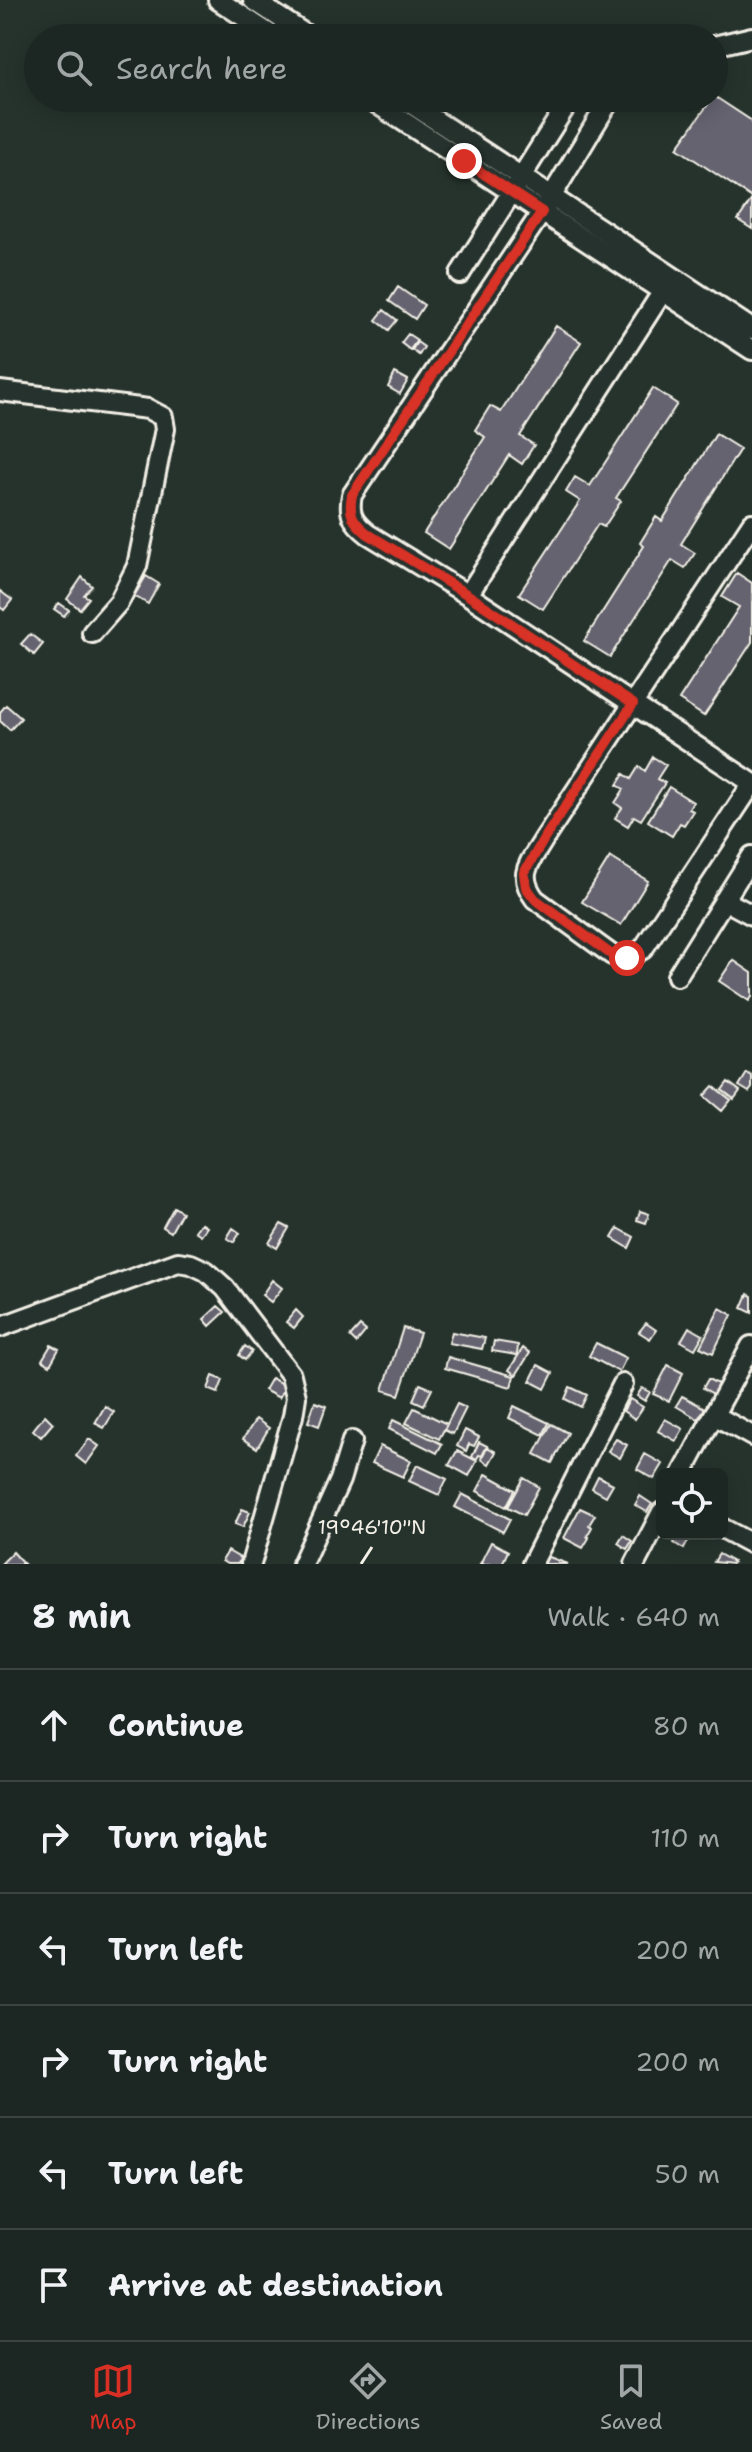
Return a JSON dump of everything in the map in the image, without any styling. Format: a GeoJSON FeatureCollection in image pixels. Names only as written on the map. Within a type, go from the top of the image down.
{"type":"FeatureCollection","features":[{"type":"Feature","properties":{"kind":"street"},"geometry":{"type":"LineString","coordinates":[[218,0],[255,24]]}},
{"type":"Feature","properties":{"kind":"street"},"geometry":{"type":"LineString","coordinates":[[253,0],[290,24]]}},
{"type":"Feature","properties":{"kind":"street"},"geometry":{"type":"LineString","coordinates":[[728,43],[752,37]]}},
{"type":"Feature","properties":{"kind":"street"},"geometry":{"type":"LineString","coordinates":[[392,112],[516,184]]}},
{"type":"Feature","properties":{"kind":"street"},"geometry":{"type":"LineString","coordinates":[[421,112],[546,204],[752,329]]}},
{"type":"Feature","properties":{"kind":"street"},"geometry":{"type":"LineString","coordinates":[[460,274],[562,112]]}},
{"type":"Feature","properties":{"kind":"street"},"geometry":{"type":"LineString","coordinates":[[602,112],[546,204],[352,495],[349,510],[354,523],[368,534],[468,595],[633,704],[752,784],[643,949],[627,958],[612,955],[535,899],[526,887],[524,873],[544,839],[633,704],[752,523]]}},
{"type":"Feature","properties":{"kind":"street"},"geometry":{"type":"LineString","coordinates":[[546,204],[663,291],[752,350]]}},
{"type":"Feature","properties":{"kind":"street"},"geometry":{"type":"LineString","coordinates":[[468,595],[663,291]]}},
{"type":"Feature","properties":{"kind":"street"},"geometry":{"type":"LineString","coordinates":[[0,391],[148,409],[163,417],[165,429],[137,566],[119,602],[92,633]]}},
{"type":"Feature","properties":{"kind":"street"},"geometry":{"type":"LineString","coordinates":[[677,976],[751,862]]}},
{"type":"Feature","properties":{"kind":"street"},"geometry":{"type":"LineString","coordinates":[[724,900],[752,915]]}},
{"type":"Feature","properties":{"kind":"street"},"geometry":{"type":"LineString","coordinates":[[0,1327],[178,1262],[206,1271],[225,1288],[291,1375],[296,1397],[261,1537],[251,1564]]}},
{"type":"Feature","properties":{"kind":"street"},"geometry":{"type":"LineString","coordinates":[[685,1468],[751,1346]]}},
{"type":"Feature","properties":{"kind":"street"},"geometry":{"type":"LineString","coordinates":[[532,1564],[623,1384]]}},
{"type":"Feature","properties":{"kind":"street"},"geometry":{"type":"LineString","coordinates":[[714,1415],[752,1436]]}},
{"type":"Feature","properties":{"kind":"street"},"geometry":{"type":"LineString","coordinates":[[302,1564],[340,1480],[352,1441]]}},
{"type":"Feature","properties":{"kind":"street"},"geometry":{"type":"LineString","coordinates":[[635,1564],[656,1524]]}},
{"type":"Feature","properties":{"kind":"street"},"geometry":{"type":"LineString","coordinates":[[728,1531],[752,1544]]}},
{"type":"Feature","properties":{"kind":"building"},"geometry":{"type":"Polygon","coordinates":[[[728,105],[752,121],[752,198],[677,148],[703,112],[728,112],[728,105]]]}},
{"type":"Feature","properties":{"kind":"building"},"geometry":{"type":"Polygon","coordinates":[[[752,199],[752,229],[738,220],[752,199]]]}},
{"type":"Feature","properties":{"kind":"building"},"geometry":{"type":"Polygon","coordinates":[[[398,287],[424,305],[415,319],[389,301],[398,287]]]}},
{"type":"Feature","properties":{"kind":"building"},"geometry":{"type":"Polygon","coordinates":[[[384,310],[397,320],[389,330],[376,320],[384,310]]]}},
{"type":"Feature","properties":{"kind":"building"},"geometry":{"type":"Polygon","coordinates":[[[556,326],[581,342],[520,436],[534,445],[522,464],[509,455],[449,549],[424,533],[485,437],[475,430],[490,406],[501,412],[556,326]]]}},
{"type":"Feature","properties":{"kind":"building"},"geometry":{"type":"Polygon","coordinates":[[[408,334],[417,340],[410,350],[401,343],[408,334]]]}},
{"type":"Feature","properties":{"kind":"building"},"geometry":{"type":"Polygon","coordinates":[[[417,342],[424,347],[419,355],[412,350],[417,342]]]}},
{"type":"Feature","properties":{"kind":"building"},"geometry":{"type":"Polygon","coordinates":[[[395,373],[408,380],[400,394],[388,387],[395,373]]]}},
{"type":"Feature","properties":{"kind":"building"},"geometry":{"type":"Polygon","coordinates":[[[653,388],[677,404],[616,498],[621,501],[604,527],[598,524],[543,609],[519,594],[580,501],[566,492],[575,477],[590,486],[653,388]]]}},
{"type":"Feature","properties":{"kind":"building"},"geometry":{"type":"Polygon","coordinates":[[[716,434],[740,449],[681,544],[695,553],[685,568],[672,560],[610,657],[584,641],[644,546],[640,543],[656,517],[662,521],[716,434]]]}},
{"type":"Feature","properties":{"kind":"building"},"geometry":{"type":"Polygon","coordinates":[[[737,573],[752,583],[752,642],[704,716],[679,700],[739,607],[722,597],[737,573]]]}},
{"type":"Feature","properties":{"kind":"building"},"geometry":{"type":"Polygon","coordinates":[[[146,576],[159,584],[148,604],[134,596],[146,576]]]}},
{"type":"Feature","properties":{"kind":"building"},"geometry":{"type":"Polygon","coordinates":[[[82,577],[92,586],[84,595],[89,598],[80,609],[67,599],[82,577]]]}},
{"type":"Feature","properties":{"kind":"building"},"geometry":{"type":"Polygon","coordinates":[[[0,591],[12,600],[4,610],[0,607],[0,591]]]}},
{"type":"Feature","properties":{"kind":"building"},"geometry":{"type":"Polygon","coordinates":[[[59,603],[69,610],[64,616],[54,609],[59,603]]]}},
{"type":"Feature","properties":{"kind":"building"},"geometry":{"type":"Polygon","coordinates":[[[30,634],[43,644],[34,655],[21,644],[30,634]]]}},
{"type":"Feature","properties":{"kind":"building"},"geometry":{"type":"Polygon","coordinates":[[[6,705],[21,718],[10,730],[0,721],[0,712],[6,705]]]}},
{"type":"Feature","properties":{"kind":"building"},"geometry":{"type":"Polygon","coordinates":[[[653,757],[666,765],[657,779],[665,783],[641,820],[634,816],[628,826],[615,818],[622,808],[615,803],[624,789],[617,785],[624,774],[631,779],[639,766],[645,771],[653,757]]]}},
{"type":"Feature","properties":{"kind":"building"},"geometry":{"type":"Polygon","coordinates":[[[669,787],[693,802],[689,809],[693,811],[672,836],[648,821],[669,787]]]}},
{"type":"Feature","properties":{"kind":"building"},"geometry":{"type":"Polygon","coordinates":[[[610,857],[648,881],[621,925],[582,902],[610,857]]]}},
{"type":"Feature","properties":{"kind":"building"},"geometry":{"type":"Polygon","coordinates":[[[733,960],[752,973],[752,997],[749,1001],[719,981],[733,960]]]}},
{"type":"Feature","properties":{"kind":"building"},"geometry":{"type":"Polygon","coordinates":[[[747,1073],[752,1076],[749,1092],[739,1086],[747,1073]]]}},
{"type":"Feature","properties":{"kind":"building"},"geometry":{"type":"Polygon","coordinates":[[[728,1082],[740,1091],[734,1099],[722,1090],[728,1082]]]}},
{"type":"Feature","properties":{"kind":"building"},"geometry":{"type":"Polygon","coordinates":[[[713,1086],[731,1100],[722,1111],[704,1096],[713,1086]]]}},
{"type":"Feature","properties":{"kind":"building"},"geometry":{"type":"Polygon","coordinates":[[[174,1207],[182,1212],[171,1232],[163,1227],[174,1207]]]}},
{"type":"Feature","properties":{"kind":"building"},"geometry":{"type":"Polygon","coordinates":[[[640,1211],[649,1214],[646,1223],[637,1220],[640,1211]]]}},
{"type":"Feature","properties":{"kind":"building"},"geometry":{"type":"Polygon","coordinates":[[[201,1223],[207,1227],[201,1235],[195,1231],[201,1223]]]}},
{"type":"Feature","properties":{"kind":"building"},"geometry":{"type":"Polygon","coordinates":[[[281,1224],[289,1228],[277,1248],[269,1243],[281,1224]]]}},
{"type":"Feature","properties":{"kind":"building"},"geometry":{"type":"Polygon","coordinates":[[[233,1228],[240,1233],[234,1242],[227,1238],[233,1228]]]}},
{"type":"Feature","properties":{"kind":"building"},"geometry":{"type":"Polygon","coordinates":[[[618,1228],[634,1237],[629,1248],[612,1238],[618,1228]]]}},
{"type":"Feature","properties":{"kind":"building"},"geometry":{"type":"Polygon","coordinates":[[[272,1280],[282,1288],[271,1302],[262,1295],[272,1280]]]}},
{"type":"Feature","properties":{"kind":"building"},"geometry":{"type":"Polygon","coordinates":[[[748,1294],[752,1296],[752,1313],[742,1308],[748,1294]]]}},
{"type":"Feature","properties":{"kind":"building"},"geometry":{"type":"Polygon","coordinates":[[[218,1306],[225,1312],[210,1326],[204,1319],[218,1306]]]}},
{"type":"Feature","properties":{"kind":"building"},"geometry":{"type":"Polygon","coordinates":[[[720,1308],[732,1315],[713,1353],[700,1347],[720,1308]]]}},
{"type":"Feature","properties":{"kind":"building"},"geometry":{"type":"Polygon","coordinates":[[[296,1310],[303,1317],[294,1328],[286,1322],[296,1310]]]}},
{"type":"Feature","properties":{"kind":"building"},"geometry":{"type":"Polygon","coordinates":[[[646,1323],[656,1330],[650,1339],[639,1332],[646,1323]]]}},
{"type":"Feature","properties":{"kind":"building"},"geometry":{"type":"Polygon","coordinates":[[[360,1326],[366,1331],[356,1343],[350,1337],[360,1326]]]}},
{"type":"Feature","properties":{"kind":"building"},"geometry":{"type":"Polygon","coordinates":[[[689,1327],[703,1335],[695,1349],[681,1341],[689,1327]]]}},
{"type":"Feature","properties":{"kind":"building"},"geometry":{"type":"Polygon","coordinates":[[[403,1328],[420,1333],[399,1395],[383,1390],[403,1328]]]}},
{"type":"Feature","properties":{"kind":"building"},"geometry":{"type":"Polygon","coordinates":[[[452,1332],[485,1338],[482,1349],[449,1343],[452,1332]]]}},
{"type":"Feature","properties":{"kind":"building"},"geometry":{"type":"Polygon","coordinates":[[[494,1341],[518,1345],[517,1355],[492,1351],[494,1341]]]}},
{"type":"Feature","properties":{"kind":"building"},"geometry":{"type":"Polygon","coordinates":[[[596,1343],[626,1358],[619,1372],[589,1356],[596,1343]]]}},
{"type":"Feature","properties":{"kind":"building"},"geometry":{"type":"Polygon","coordinates":[[[51,1345],[59,1349],[50,1365],[42,1360],[51,1345]]]}},
{"type":"Feature","properties":{"kind":"building"},"geometry":{"type":"Polygon","coordinates":[[[245,1346],[252,1351],[245,1360],[239,1355],[245,1346]]]}},
{"type":"Feature","properties":{"kind":"building"},"geometry":{"type":"Polygon","coordinates":[[[523,1348],[530,1353],[516,1375],[509,1370],[523,1348]]]}},
{"type":"Feature","properties":{"kind":"building"},"geometry":{"type":"Polygon","coordinates":[[[448,1357],[514,1376],[511,1387],[445,1368],[448,1357]]]}},
{"type":"Feature","properties":{"kind":"building"},"geometry":{"type":"Polygon","coordinates":[[[538,1365],[553,1373],[545,1389],[530,1381],[538,1365]]]}},
{"type":"Feature","properties":{"kind":"building"},"geometry":{"type":"Polygon","coordinates":[[[668,1365],[683,1373],[669,1401],[653,1394],[668,1365]]]}},
{"type":"Feature","properties":{"kind":"building"},"geometry":{"type":"Polygon","coordinates":[[[213,1376],[223,1380],[218,1393],[208,1389],[213,1376]]]}},
{"type":"Feature","properties":{"kind":"building"},"geometry":{"type":"Polygon","coordinates":[[[271,1378],[286,1386],[279,1398],[264,1390],[271,1378]]]}},
{"type":"Feature","properties":{"kind":"building"},"geometry":{"type":"Polygon","coordinates":[[[708,1379],[720,1385],[715,1395],[703,1388],[708,1379]]]}},
{"type":"Feature","properties":{"kind":"building"},"geometry":{"type":"Polygon","coordinates":[[[420,1384],[432,1389],[424,1405],[413,1400],[420,1384]]]}},
{"type":"Feature","properties":{"kind":"building"},"geometry":{"type":"Polygon","coordinates":[[[570,1387],[587,1395],[581,1407],[565,1399],[570,1387]]]}},
{"type":"Feature","properties":{"kind":"building"},"geometry":{"type":"Polygon","coordinates":[[[642,1388],[650,1392],[645,1401],[637,1396],[642,1388]]]}},
{"type":"Feature","properties":{"kind":"building"},"geometry":{"type":"Polygon","coordinates":[[[682,1396],[705,1408],[698,1419],[676,1406],[682,1396]]]}},
{"type":"Feature","properties":{"kind":"building"},"geometry":{"type":"Polygon","coordinates":[[[630,1399],[643,1407],[635,1419],[623,1411],[630,1399]]]}},
{"type":"Feature","properties":{"kind":"building"},"geometry":{"type":"Polygon","coordinates":[[[315,1402],[326,1406],[319,1426],[308,1422],[315,1402]]]}},
{"type":"Feature","properties":{"kind":"building"},"geometry":{"type":"Polygon","coordinates":[[[457,1404],[466,1408],[453,1434],[444,1430],[457,1404]]]}},
{"type":"Feature","properties":{"kind":"building"},"geometry":{"type":"Polygon","coordinates":[[[105,1406],[114,1412],[104,1428],[95,1423],[105,1406]]]}},
{"type":"Feature","properties":{"kind":"building"},"geometry":{"type":"Polygon","coordinates":[[[514,1406],[549,1423],[543,1435],[509,1418],[514,1406]]]}},
{"type":"Feature","properties":{"kind":"building"},"geometry":{"type":"Polygon","coordinates":[[[414,1408],[447,1424],[439,1439],[406,1423],[414,1408]]]}},
{"type":"Feature","properties":{"kind":"building"},"geometry":{"type":"Polygon","coordinates":[[[45,1415],[53,1423],[41,1437],[33,1430],[45,1415]]]}},
{"type":"Feature","properties":{"kind":"building"},"geometry":{"type":"Polygon","coordinates":[[[256,1419],[269,1428],[257,1448],[243,1439],[256,1419]]]}},
{"type":"Feature","properties":{"kind":"building"},"geometry":{"type":"Polygon","coordinates":[[[665,1419],[683,1429],[676,1441],[658,1431],[665,1419]]]}},
{"type":"Feature","properties":{"kind":"building"},"geometry":{"type":"Polygon","coordinates":[[[393,1420],[442,1444],[437,1453],[389,1429],[393,1420]]]}},
{"type":"Feature","properties":{"kind":"building"},"geometry":{"type":"Polygon","coordinates":[[[551,1424],[568,1433],[552,1463],[535,1454],[551,1424]]]}},
{"type":"Feature","properties":{"kind":"building"},"geometry":{"type":"Polygon","coordinates":[[[465,1430],[479,1437],[474,1446],[469,1444],[466,1451],[457,1446],[465,1430]]]}},
{"type":"Feature","properties":{"kind":"building"},"geometry":{"type":"Polygon","coordinates":[[[89,1439],[99,1446],[86,1464],[76,1456],[89,1439]]]}},
{"type":"Feature","properties":{"kind":"building"},"geometry":{"type":"Polygon","coordinates":[[[616,1439],[627,1445],[620,1458],[608,1451],[616,1439]]]}},
{"type":"Feature","properties":{"kind":"building"},"geometry":{"type":"Polygon","coordinates":[[[479,1442],[487,1446],[476,1460],[472,1457],[479,1442]]]}},
{"type":"Feature","properties":{"kind":"building"},"geometry":{"type":"Polygon","coordinates":[[[380,1446],[411,1461],[403,1477],[372,1463],[380,1446]]]}},
{"type":"Feature","properties":{"kind":"building"},"geometry":{"type":"Polygon","coordinates":[[[487,1447],[496,1452],[489,1464],[481,1459],[487,1447]]]}},
{"type":"Feature","properties":{"kind":"building"},"geometry":{"type":"Polygon","coordinates":[[[457,1451],[477,1461],[469,1476],[449,1465],[457,1451]]]}},
{"type":"Feature","properties":{"kind":"building"},"geometry":{"type":"Polygon","coordinates":[[[645,1454],[663,1464],[656,1468],[654,1479],[637,1469],[645,1454]]]}},
{"type":"Feature","properties":{"kind":"building"},"geometry":{"type":"Polygon","coordinates":[[[417,1465],[447,1479],[439,1495],[409,1481],[417,1465]]]}},
{"type":"Feature","properties":{"kind":"building"},"geometry":{"type":"Polygon","coordinates":[[[486,1474],[515,1490],[506,1507],[477,1491],[486,1474]]]}},
{"type":"Feature","properties":{"kind":"building"},"geometry":{"type":"Polygon","coordinates":[[[598,1476],[613,1484],[606,1496],[592,1488],[598,1476]]]}},
{"type":"Feature","properties":{"kind":"building"},"geometry":{"type":"Polygon","coordinates":[[[524,1478],[539,1487],[524,1515],[508,1507],[524,1478]]]}},
{"type":"Feature","properties":{"kind":"building"},"geometry":{"type":"Polygon","coordinates":[[[462,1494],[510,1519],[503,1532],[455,1507],[462,1494]]]}},
{"type":"Feature","properties":{"kind":"building"},"geometry":{"type":"Polygon","coordinates":[[[640,1496],[652,1504],[647,1512],[635,1505],[640,1496]]]}},
{"type":"Feature","properties":{"kind":"building"},"geometry":{"type":"Polygon","coordinates":[[[580,1508],[595,1515],[583,1548],[564,1538],[580,1508]]]}},
{"type":"Feature","properties":{"kind":"building"},"geometry":{"type":"Polygon","coordinates":[[[242,1509],[250,1512],[243,1527],[235,1524],[242,1509]]]}},
{"type":"Feature","properties":{"kind":"building"},"geometry":{"type":"Polygon","coordinates":[[[623,1535],[632,1541],[627,1549],[618,1543],[623,1535]]]}},
{"type":"Feature","properties":{"kind":"building"},"geometry":{"type":"Polygon","coordinates":[[[676,1540],[688,1540],[684,1549],[674,1543],[676,1540]]]}},
{"type":"Feature","properties":{"kind":"building"},"geometry":{"type":"Polygon","coordinates":[[[491,1542],[508,1551],[502,1564],[480,1564],[491,1542]]]}},
{"type":"Feature","properties":{"kind":"building"},"geometry":{"type":"Polygon","coordinates":[[[228,1551],[240,1558],[238,1564],[222,1561],[228,1551]]]}},
{"type":"Feature","properties":{"kind":"building"},"geometry":{"type":"Polygon","coordinates":[[[13,1552],[24,1564],[1,1564],[13,1552]]]}},
{"type":"Feature","properties":{"kind":"building"},"geometry":{"type":"Polygon","coordinates":[[[541,1554],[568,1564],[537,1564],[541,1554]]]}},
{"type":"Feature","properties":{"kind":"building"},"geometry":{"type":"Polygon","coordinates":[[[719,1554],[733,1562],[732,1564],[714,1562],[719,1554]]]}},
{"type":"Feature","properties":{"kind":"route"},"geometry":{"type":"LineString","coordinates":[[464,161],[542,212],[352,495],[349,510],[354,523],[368,534],[468,595],[633,704],[524,873],[526,887],[535,899],[612,955],[627,958]]}}]}
